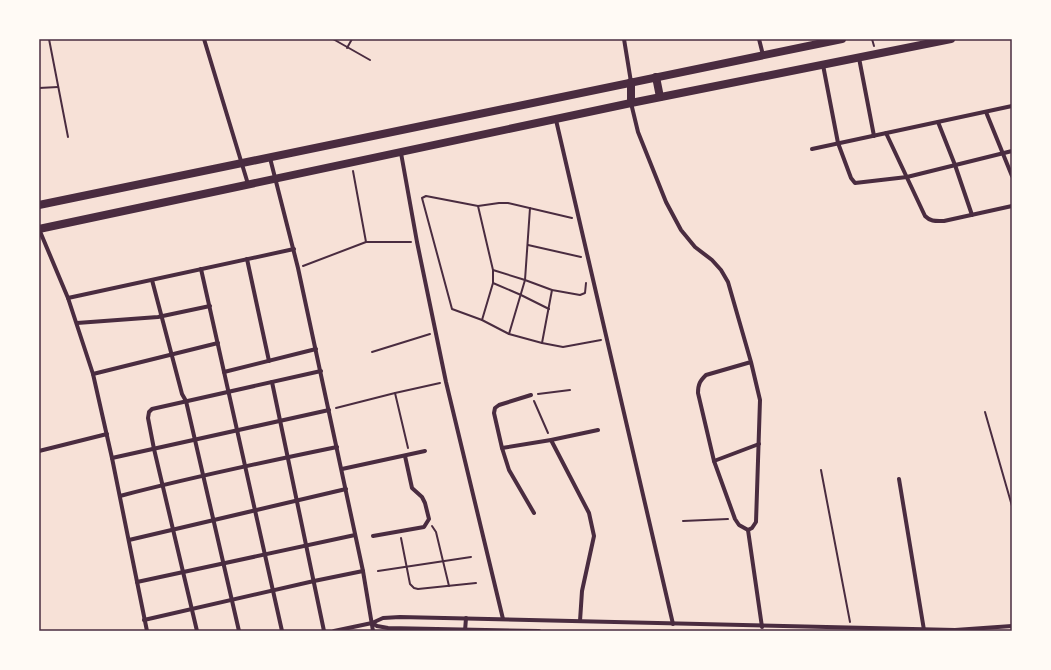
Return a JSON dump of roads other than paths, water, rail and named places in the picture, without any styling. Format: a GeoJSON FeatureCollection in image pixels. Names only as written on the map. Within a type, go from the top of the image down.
{"type":"FeatureCollection","features":[{"type":"Feature","properties":{"kind":"main road"},"geometry":{"type":"LineString","coordinates":[[39,205],[842,39]]}},
{"type":"Feature","properties":{"kind":"main road"},"geometry":{"type":"LineString","coordinates":[[39,229],[631,103],[951,39]]}},
{"type":"Feature","properties":{"kind":"main road"},"geometry":{"type":"LineString","coordinates":[[656,77],[660,97]]}},
{"type":"Feature","properties":{"kind":"main road"},"geometry":{"type":"LineString","coordinates":[[631,82],[631,103]]}},
{"type":"Feature","properties":{"kind":"street"},"geometry":{"type":"LineString","coordinates":[[204,39],[248,184]]}},
{"type":"Feature","properties":{"kind":"street"},"geometry":{"type":"LineString","coordinates":[[624,39],[631,82]]}},
{"type":"Feature","properties":{"kind":"street"},"geometry":{"type":"LineString","coordinates":[[759,39],[763,55]]}},
{"type":"Feature","properties":{"kind":"street"},"geometry":{"type":"LineString","coordinates":[[859,57],[874,136]]}},
{"type":"Feature","properties":{"kind":"street"},"geometry":{"type":"LineString","coordinates":[[823,65],[838,143],[851,178],[855,183],[907,177],[1012,151]]}},
{"type":"Feature","properties":{"kind":"street"},"geometry":{"type":"LineString","coordinates":[[631,103],[638,132],[666,202],[681,230],[695,248],[712,260],[721,270],[728,282],[751,362],[760,400],[756,522],[752,528],[748,530]]}},
{"type":"Feature","properties":{"kind":"street"},"geometry":{"type":"LineString","coordinates":[[812,149],[1012,106]]}},
{"type":"Feature","properties":{"kind":"street"},"geometry":{"type":"LineString","coordinates":[[986,112],[1012,176]]}},
{"type":"Feature","properties":{"kind":"street"},"geometry":{"type":"LineString","coordinates":[[556,120],[673,624]]}},
{"type":"Feature","properties":{"kind":"street"},"geometry":{"type":"LineString","coordinates":[[938,122],[955,165],[972,215]]}},
{"type":"Feature","properties":{"kind":"street"},"geometry":{"type":"LineString","coordinates":[[886,133],[925,216],[928,219],[934,222],[944,221],[1012,206]]}},
{"type":"Feature","properties":{"kind":"street"},"geometry":{"type":"LineString","coordinates":[[400,153],[446,382],[503,619]]}},
{"type":"Feature","properties":{"kind":"street"},"geometry":{"type":"LineString","coordinates":[[270,158],[294,249],[321,371],[363,571],[373,631]]}},
{"type":"Feature","properties":{"kind":"street"},"geometry":{"type":"LineString","coordinates":[[39,229],[68,298],[93,374],[107,434],[147,631]]}},
{"type":"Feature","properties":{"kind":"street"},"geometry":{"type":"LineString","coordinates":[[68,298],[294,249]]}},
{"type":"Feature","properties":{"kind":"street"},"geometry":{"type":"LineString","coordinates":[[247,259],[269,361]]}},
{"type":"Feature","properties":{"kind":"street"},"geometry":{"type":"LineString","coordinates":[[201,269],[282,631]]}},
{"type":"Feature","properties":{"kind":"street"},"geometry":{"type":"LineString","coordinates":[[152,280],[182,394],[186,402],[239,631]]}},
{"type":"Feature","properties":{"kind":"street"},"geometry":{"type":"LineString","coordinates":[[76,323],[162,316],[210,306]]}},
{"type":"Feature","properties":{"kind":"street"},"geometry":{"type":"LineString","coordinates":[[93,374],[218,343]]}},
{"type":"Feature","properties":{"kind":"street"},"geometry":{"type":"LineString","coordinates":[[224,372],[316,349]]}},
{"type":"Feature","properties":{"kind":"street"},"geometry":{"type":"LineString","coordinates":[[748,530],[739,525],[735,519],[714,461],[698,393],[698,387],[700,380],[706,375],[751,362]]}},
{"type":"Feature","properties":{"kind":"street"},"geometry":{"type":"LineString","coordinates":[[197,631],[154,449],[148,418],[149,412],[152,409],[321,371]]}},
{"type":"Feature","properties":{"kind":"street"},"geometry":{"type":"LineString","coordinates":[[272,382],[324,631]]}},
{"type":"Feature","properties":{"kind":"street"},"geometry":{"type":"LineString","coordinates":[[531,395],[499,405],[495,408],[494,413],[509,470],[534,513]]}},
{"type":"Feature","properties":{"kind":"street"},"geometry":{"type":"LineString","coordinates":[[112,458],[329,410]]}},
{"type":"Feature","properties":{"kind":"street"},"geometry":{"type":"LineString","coordinates":[[502,448],[598,430]]}},
{"type":"Feature","properties":{"kind":"street"},"geometry":{"type":"LineString","coordinates":[[39,450],[107,434]]}},
{"type":"Feature","properties":{"kind":"street"},"geometry":{"type":"LineString","coordinates":[[551,440],[589,513],[594,536],[582,591],[580,621]]}},
{"type":"Feature","properties":{"kind":"street"},"geometry":{"type":"LineString","coordinates":[[714,461],[759,444]]}},
{"type":"Feature","properties":{"kind":"street"},"geometry":{"type":"LineString","coordinates":[[120,496],[245,466],[337,447]]}},
{"type":"Feature","properties":{"kind":"street"},"geometry":{"type":"LineString","coordinates":[[342,469],[425,451]]}},
{"type":"Feature","properties":{"kind":"street"},"geometry":{"type":"LineString","coordinates":[[373,536],[424,527],[428,523],[429,519],[424,500],[412,488],[407,455]]}},
{"type":"Feature","properties":{"kind":"street"},"geometry":{"type":"LineString","coordinates":[[899,479],[924,630]]}},
{"type":"Feature","properties":{"kind":"street"},"geometry":{"type":"LineString","coordinates":[[129,540],[346,490]]}},
{"type":"Feature","properties":{"kind":"street"},"geometry":{"type":"LineString","coordinates":[[748,530],[762,626]]}},
{"type":"Feature","properties":{"kind":"street"},"geometry":{"type":"LineString","coordinates":[[137,582],[355,536]]}},
{"type":"Feature","properties":{"kind":"street"},"geometry":{"type":"LineString","coordinates":[[144,620],[363,571]]}},
{"type":"Feature","properties":{"kind":"street"},"geometry":{"type":"LineString","coordinates":[[334,631],[372,623],[389,617],[852,628],[862,630],[955,630],[1012,626]]}},
{"type":"Feature","properties":{"kind":"street"},"geometry":{"type":"LineString","coordinates":[[465,630],[466,618]]}},
{"type":"Feature","properties":{"kind":"street"},"geometry":{"type":"LineString","coordinates":[[372,623],[377,626],[388,628],[428,630],[539,631]]}},
{"type":"Feature","properties":{"kind":"street"},"geometry":{"type":"LineString","coordinates":[[727,631],[728,626]]}}]}
